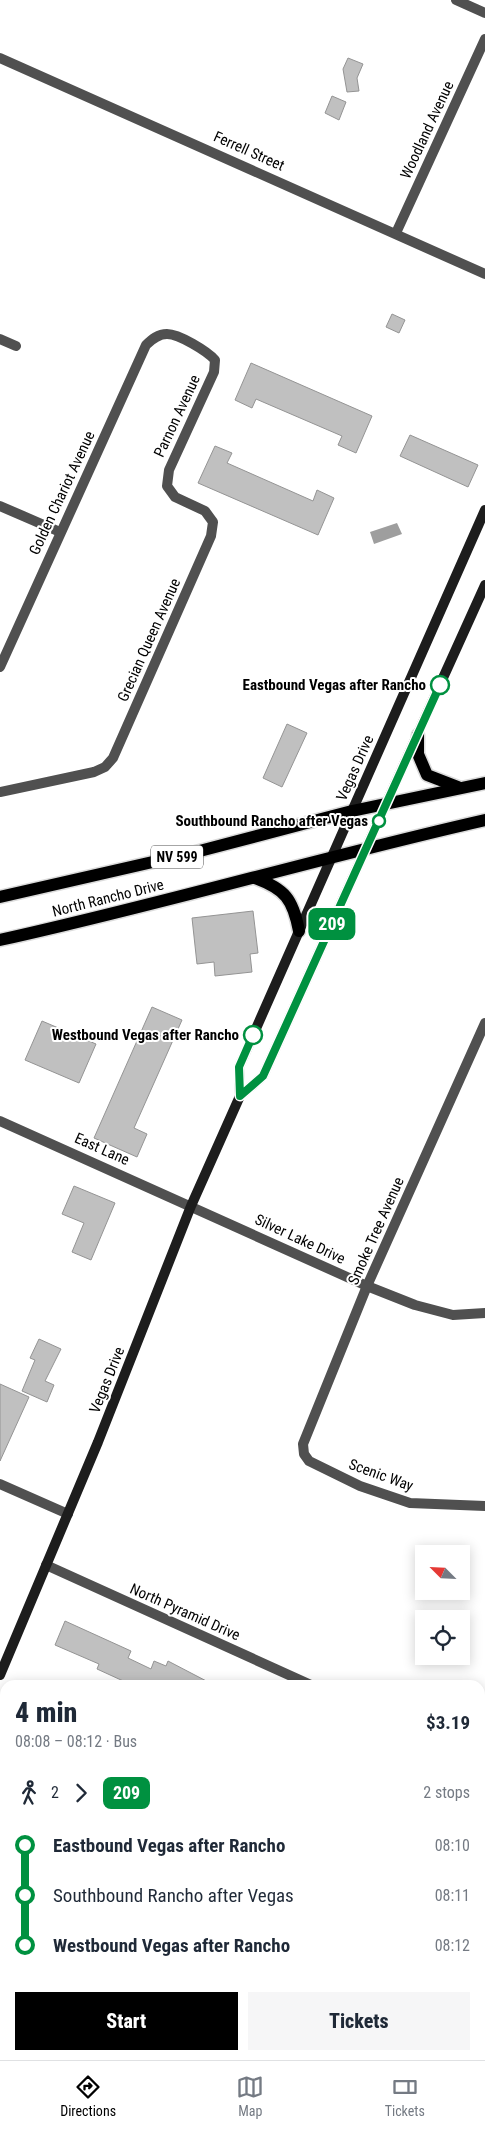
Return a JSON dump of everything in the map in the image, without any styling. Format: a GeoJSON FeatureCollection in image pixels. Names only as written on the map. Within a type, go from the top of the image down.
{"type":"FeatureCollection","features":[{"type":"Feature","properties":{"kind":"main road","name":"Vegas Drive"},"geometry":{"type":"LineString","coordinates":[[240,1096],[239,1067],[485,510]]}},
{"type":"Feature","properties":{"kind":"main road","name":"Vegas Drive"},"geometry":{"type":"LineString","coordinates":[[0,1675],[131,1361],[191,1206],[240,1096],[263,1076],[485,585]]}},
{"type":"Feature","properties":{"kind":"main road"},"geometry":{"type":"LineString","coordinates":[[418,735],[418,754],[427,775],[460,788]]}},
{"type":"Feature","properties":{"kind":"main road","name":"North Rancho Drive"},"geometry":{"type":"LineString","coordinates":[[0,897],[192,853],[352,811],[485,783]]}},
{"type":"Feature","properties":{"kind":"main road","name":"North Rancho Drive"},"geometry":{"type":"LineString","coordinates":[[0,940],[255,878],[332,856],[485,820]]}},
{"type":"Feature","properties":{"kind":"main road"},"geometry":{"type":"LineString","coordinates":[[255,878],[270,884],[287,896],[293,905],[299,931]]}},
{"type":"Feature","properties":{"kind":"street"},"geometry":{"type":"LineString","coordinates":[[456,0],[485,13]]}},
{"type":"Feature","properties":{"kind":"street","name":"Woodland Avenue"},"geometry":{"type":"LineString","coordinates":[[396,233],[485,39]]}},
{"type":"Feature","properties":{"kind":"street","name":"Ferrell Street"},"geometry":{"type":"LineString","coordinates":[[0,58],[485,274]]}},
{"type":"Feature","properties":{"kind":"street","name":"Parnon Avenue"},"geometry":{"type":"LineString","coordinates":[[156,336],[168,334],[207,351],[215,360],[214,372],[169,470],[167,486],[175,497],[205,511],[213,522]]}},
{"type":"Feature","properties":{"kind":"street","name":"Golden Chariot Avenue"},"geometry":{"type":"LineString","coordinates":[[0,667],[146,345],[156,336]]}},
{"type":"Feature","properties":{"kind":"street"},"geometry":{"type":"LineString","coordinates":[[0,339],[16,346]]}},
{"type":"Feature","properties":{"kind":"street"},"geometry":{"type":"LineString","coordinates":[[0,506],[60,532]]}},
{"type":"Feature","properties":{"kind":"street","name":"Grecian Queen Avenue"},"geometry":{"type":"LineString","coordinates":[[0,792],[94,772],[105,767],[113,758],[208,545],[213,522]]}},
{"type":"Feature","properties":{"kind":"street","name":"Smoke Tree Avenue"},"geometry":{"type":"LineString","coordinates":[[304,1454],[303,1444],[367,1286],[485,1023]]}},
{"type":"Feature","properties":{"kind":"street","name":"East Lane"},"geometry":{"type":"LineString","coordinates":[[0,1121],[191,1206]]}},
{"type":"Feature","properties":{"kind":"street","name":"Silver Lake Drive"},"geometry":{"type":"LineString","coordinates":[[191,1206],[367,1286],[415,1305],[453,1315],[485,1313]]}},
{"type":"Feature","properties":{"kind":"street","name":"Scenic Way"},"geometry":{"type":"LineString","coordinates":[[304,1454],[310,1461],[360,1486],[410,1502],[485,1506]]}},
{"type":"Feature","properties":{"kind":"street"},"geometry":{"type":"LineString","coordinates":[[0,1484],[68,1514]]}},
{"type":"Feature","properties":{"kind":"street","name":"North Pyramid Drive"},"geometry":{"type":"LineString","coordinates":[[46,1565],[300,1680]]}},
{"type":"Feature","properties":{"kind":"shaded area"},"geometry":{"type":"Polygon","coordinates":[[[397,523],[402,534],[374,544],[370,532],[397,523]]]}},
{"type":"Feature","properties":{"kind":"building"},"geometry":{"type":"Polygon","coordinates":[[[348,58],[363,64],[357,78],[359,91],[347,92],[343,69],[348,58]]]}},
{"type":"Feature","properties":{"kind":"building"},"geometry":{"type":"Polygon","coordinates":[[[332,96],[346,102],[339,120],[325,113],[332,96]]]}},
{"type":"Feature","properties":{"kind":"building"},"geometry":{"type":"Polygon","coordinates":[[[392,314],[405,320],[399,333],[386,327],[392,314]]]}},
{"type":"Feature","properties":{"kind":"building"},"geometry":{"type":"Polygon","coordinates":[[[251,363],[372,416],[356,453],[338,445],[342,436],[256,399],[252,408],[235,400],[251,363]]]}},
{"type":"Feature","properties":{"kind":"building"},"geometry":{"type":"Polygon","coordinates":[[[410,435],[478,465],[468,487],[400,456],[410,435]]]}},
{"type":"Feature","properties":{"kind":"building"},"geometry":{"type":"Polygon","coordinates":[[[215,446],[232,453],[227,463],[313,501],[317,490],[334,498],[318,535],[198,483],[215,446]]]}},
{"type":"Feature","properties":{"kind":"building"},"geometry":{"type":"Polygon","coordinates":[[[287,724],[307,733],[282,787],[263,778],[287,724]]]}},
{"type":"Feature","properties":{"kind":"building"},"geometry":{"type":"Polygon","coordinates":[[[253,911],[258,953],[250,954],[252,972],[215,976],[214,962],[197,964],[192,918],[253,911]]]}},
{"type":"Feature","properties":{"kind":"building"},"geometry":{"type":"Polygon","coordinates":[[[152,1007],[182,1020],[134,1128],[147,1134],[137,1157],[94,1138],[152,1007]]]}},
{"type":"Feature","properties":{"kind":"building"},"geometry":{"type":"Polygon","coordinates":[[[42,1021],[96,1044],[79,1083],[25,1060],[42,1021]]]}},
{"type":"Feature","properties":{"kind":"building"},"geometry":{"type":"Polygon","coordinates":[[[74,1186],[115,1203],[91,1260],[72,1252],[84,1223],[62,1214],[74,1186]]]}},
{"type":"Feature","properties":{"kind":"building"},"geometry":{"type":"Polygon","coordinates":[[[39,1339],[61,1349],[45,1381],[54,1385],[47,1402],[22,1391],[35,1360],[30,1358],[39,1339]]]}},
{"type":"Feature","properties":{"kind":"building"},"geometry":{"type":"Polygon","coordinates":[[[0,1384],[29,1397],[0,1461],[0,1384]]]}},
{"type":"Feature","properties":{"kind":"building"},"geometry":{"type":"Polygon","coordinates":[[[65,1621],[131,1651],[128,1658],[151,1669],[154,1661],[166,1666],[168,1661],[204,1680],[121,1680],[97,1669],[99,1664],[55,1645],[65,1621]]]}},
{"type":"Feature","properties":{"kind":"bus line","name":"209"},"geometry":{"type":"LineString","coordinates":[[253,1035],[239,1067],[240,1096],[263,1076],[440,685]]}},
{"type":"Feature","properties":{"kind":"place","name":"Eastbound Vegas after Rancho"},"geometry":{"type":"Point","coordinates":[440,685]}},
{"type":"Feature","properties":{"kind":"place","name":"Southbound Rancho after Vegas"},"geometry":{"type":"Point","coordinates":[379,821]}},
{"type":"Feature","properties":{"kind":"place","name":"Westbound Vegas after Rancho"},"geometry":{"type":"Point","coordinates":[253,1035]}}]}
